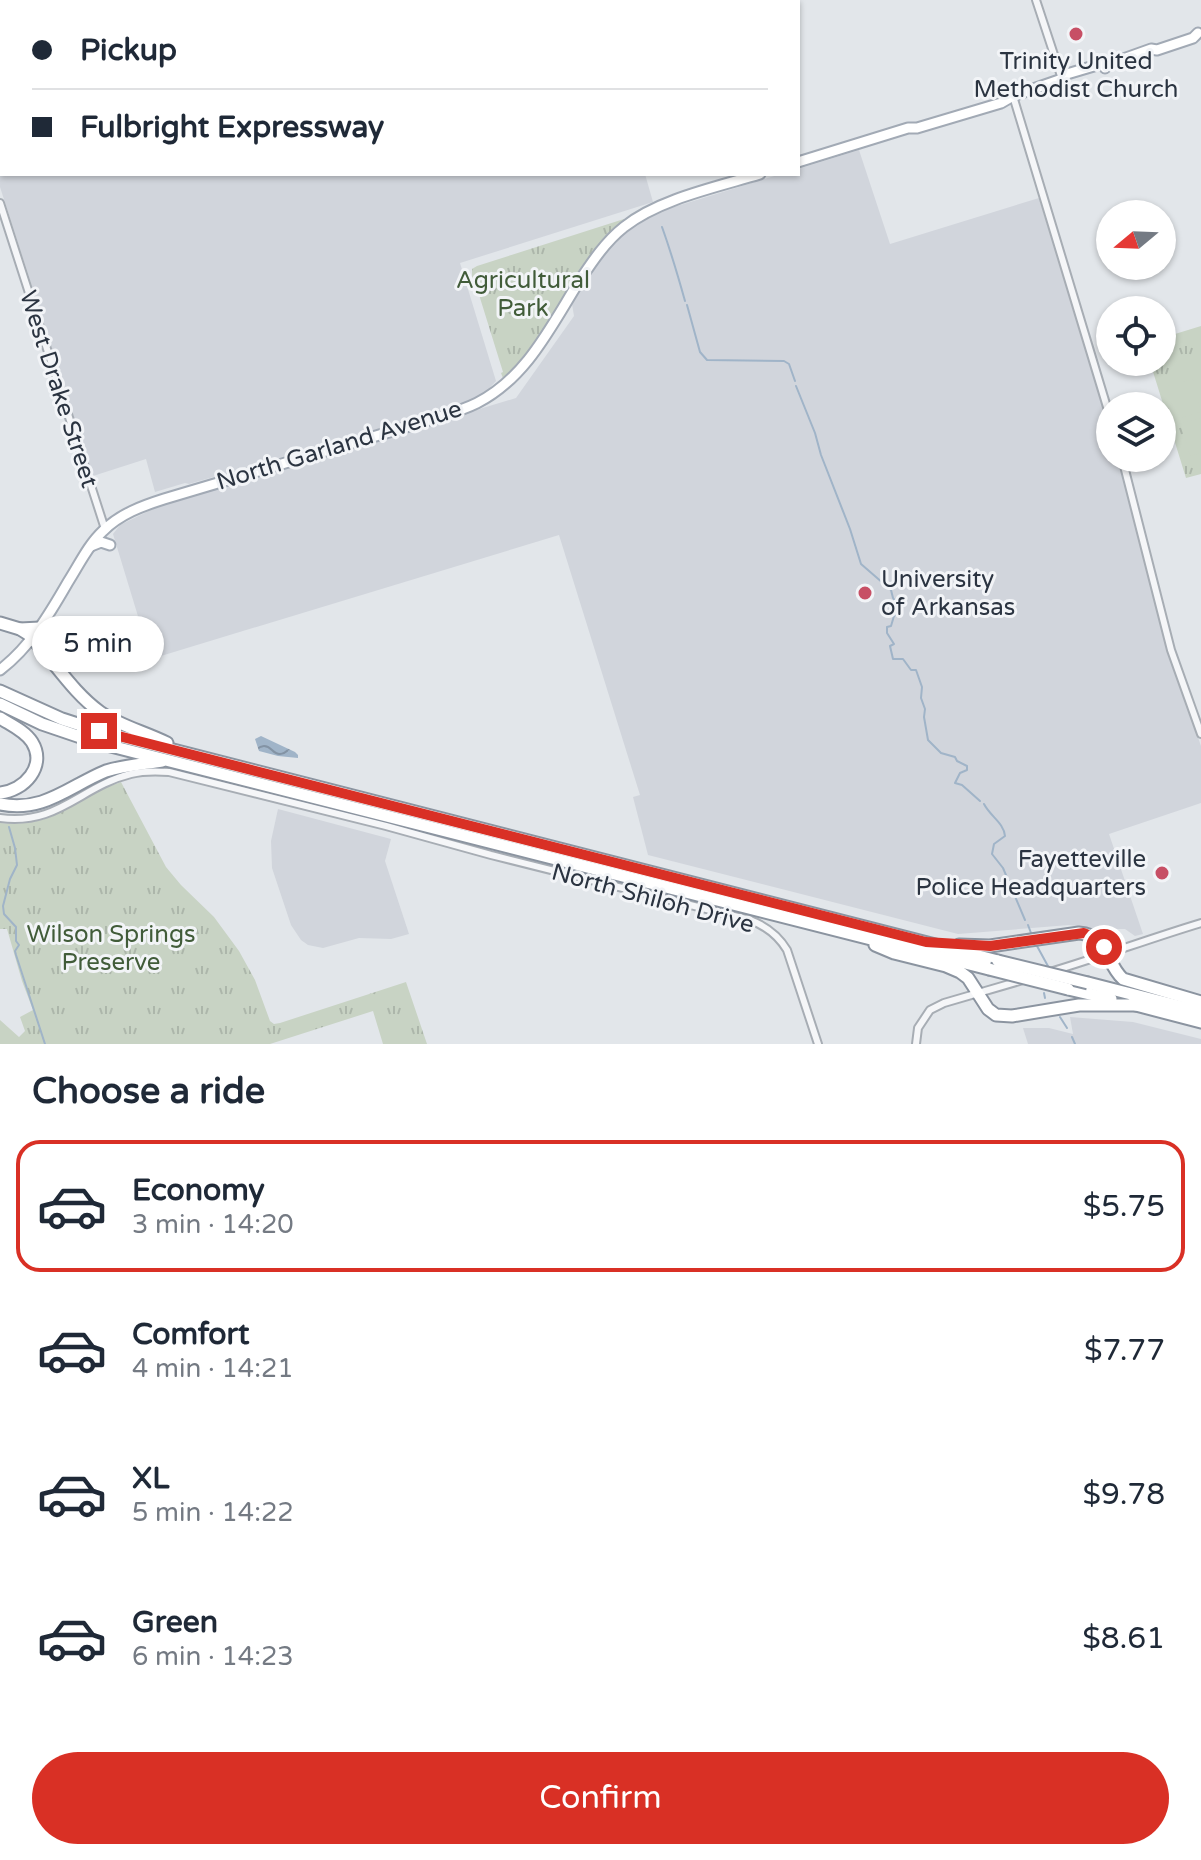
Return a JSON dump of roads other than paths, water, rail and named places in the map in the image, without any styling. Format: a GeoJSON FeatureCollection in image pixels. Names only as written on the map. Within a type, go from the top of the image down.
{"type":"FeatureCollection","features":[{"type":"Feature","properties":{"kind":"highway"},"geometry":{"type":"LineString","coordinates":[[0,623],[20,629],[40,628],[41,649]]}},
{"type":"Feature","properties":{"kind":"highway"},"geometry":{"type":"LineString","coordinates":[[20,629],[101,713],[190,754]]}},
{"type":"Feature","properties":{"kind":"highway"},"geometry":{"type":"LineString","coordinates":[[0,691],[81,726],[926,942],[1068,989],[1201,1022]]}},
{"type":"Feature","properties":{"kind":"highway"},"geometry":{"type":"LineString","coordinates":[[0,704],[59,731],[166,761],[849,933],[1088,983],[1201,1012]]}},
{"type":"Feature","properties":{"kind":"highway"},"geometry":{"type":"LineString","coordinates":[[0,718],[29,738],[37,759],[26,783],[15,790],[0,793]]}},
{"type":"Feature","properties":{"kind":"highway"},"geometry":{"type":"LineString","coordinates":[[0,804],[18,807],[39,804],[107,771],[166,761]]}},
{"type":"Feature","properties":{"kind":"highway"},"geometry":{"type":"LineString","coordinates":[[849,933],[894,953],[955,969],[968,978],[988,1009],[1002,1017],[1079,1005],[1136,1005]]}},
{"type":"Feature","properties":{"kind":"highway"},"geometry":{"type":"LineString","coordinates":[[926,942],[990,946],[1084,933],[1097,939],[1123,979],[1201,1002]]}},
{"type":"Feature","properties":{"kind":"main road"},"geometry":{"type":"LineString","coordinates":[[800,161],[908,128],[915,123],[1013,96],[1104,63],[1151,49],[1157,50],[1193,38],[1200,32]]}},
{"type":"Feature","properties":{"kind":"main road","name":"North Garland Avenue"},"geometry":{"type":"LineString","coordinates":[[2,669],[40,628],[91,546],[105,529],[128,513],[231,478],[478,403],[525,365],[593,260],[624,227],[660,206],[754,176]]}},
{"type":"Feature","properties":{"kind":"main road"},"geometry":{"type":"LineString","coordinates":[[91,546],[101,542],[110,545]]}},
{"type":"Feature","properties":{"kind":"street"},"geometry":{"type":"LineString","coordinates":[[1036,0],[1062,79]]}},
{"type":"Feature","properties":{"kind":"street"},"geometry":{"type":"LineString","coordinates":[[1013,96],[1102,392]]}},
{"type":"Feature","properties":{"kind":"street","name":"West Drake Street"},"geometry":{"type":"LineString","coordinates":[[0,203],[105,529]]}},
{"type":"Feature","properties":{"kind":"street"},"geometry":{"type":"LineString","coordinates":[[1126,472],[1168,637],[1201,734]]}},
{"type":"Feature","properties":{"kind":"street"},"geometry":{"type":"LineString","coordinates":[[1191,706],[1201,703]]}},
{"type":"Feature","properties":{"kind":"street","name":"North Shiloh Drive"},"geometry":{"type":"LineString","coordinates":[[0,818],[27,819],[46,815],[127,775],[169,772],[750,920],[768,928],[787,950],[818,1044]]}},
{"type":"Feature","properties":{"kind":"street"},"geometry":{"type":"LineString","coordinates":[[916,1044],[918,1028],[930,1010],[944,1003],[1108,955],[1201,923]]}},
{"type":"Feature","properties":{"kind":"water"},"geometry":{"type":"Polygon","coordinates":[[[261,736],[295,752],[298,758],[259,751],[255,739],[261,736]]]}},
{"type":"Feature","properties":{"kind":"waterway"},"geometry":{"type":"LineString","coordinates":[[662,227],[685,301]]}},
{"type":"Feature","properties":{"kind":"waterway"},"geometry":{"type":"LineString","coordinates":[[687,305],[700,352],[707,360],[784,361],[789,364],[795,381]]}},
{"type":"Feature","properties":{"kind":"waterway"},"geometry":{"type":"LineString","coordinates":[[796,386],[861,564],[891,590],[901,608],[891,626],[887,627],[887,633],[894,644],[890,646],[893,659],[903,659],[911,670],[916,670],[922,687],[928,740],[941,753],[955,757],[967,766],[955,783],[962,785],[980,801]]}},
{"type":"Feature","properties":{"kind":"waterway"},"geometry":{"type":"LineString","coordinates":[[984,804],[1004,831],[1005,836],[994,844],[992,854],[1003,868],[1025,920]]}},
{"type":"Feature","properties":{"kind":"waterway"},"geometry":{"type":"LineString","coordinates":[[9,827],[17,865],[10,879],[4,914],[16,927],[19,945],[15,951],[45,1044]]}},
{"type":"Feature","properties":{"kind":"waterway"},"geometry":{"type":"LineString","coordinates":[[1028,925],[1031,933]]}},
{"type":"Feature","properties":{"kind":"waterway"},"geometry":{"type":"LineString","coordinates":[[1037,946],[1049,968]]}},
{"type":"Feature","properties":{"kind":"waterway"},"geometry":{"type":"LineString","coordinates":[[1044,993],[1045,998]]}},
{"type":"Feature","properties":{"kind":"waterway"},"geometry":{"type":"LineString","coordinates":[[1060,1017],[1067,1028]]}},
{"type":"Feature","properties":{"kind":"waterway"},"geometry":{"type":"LineString","coordinates":[[1072,1037],[1075,1044]]}},
{"type":"Feature","properties":{"kind":"place","name":"Trinity United Methodist Church"},"geometry":{"type":"Point","coordinates":[1076,34]}},
{"type":"Feature","properties":{"kind":"place","name":"University of Arkansas"},"geometry":{"type":"Point","coordinates":[865,593]}},
{"type":"Feature","properties":{"kind":"place","name":"Fayetteville Police Headquarters"},"geometry":{"type":"Point","coordinates":[1162,873]}},
{"type":"Feature","properties":{"kind":"park label","name":"Agricultural Park"},"geometry":{"type":"Point","coordinates":[523,294]}},
{"type":"Feature","properties":{"kind":"park label","name":"Wilson Springs Preserve"},"geometry":{"type":"Point","coordinates":[111,948]}}]}
